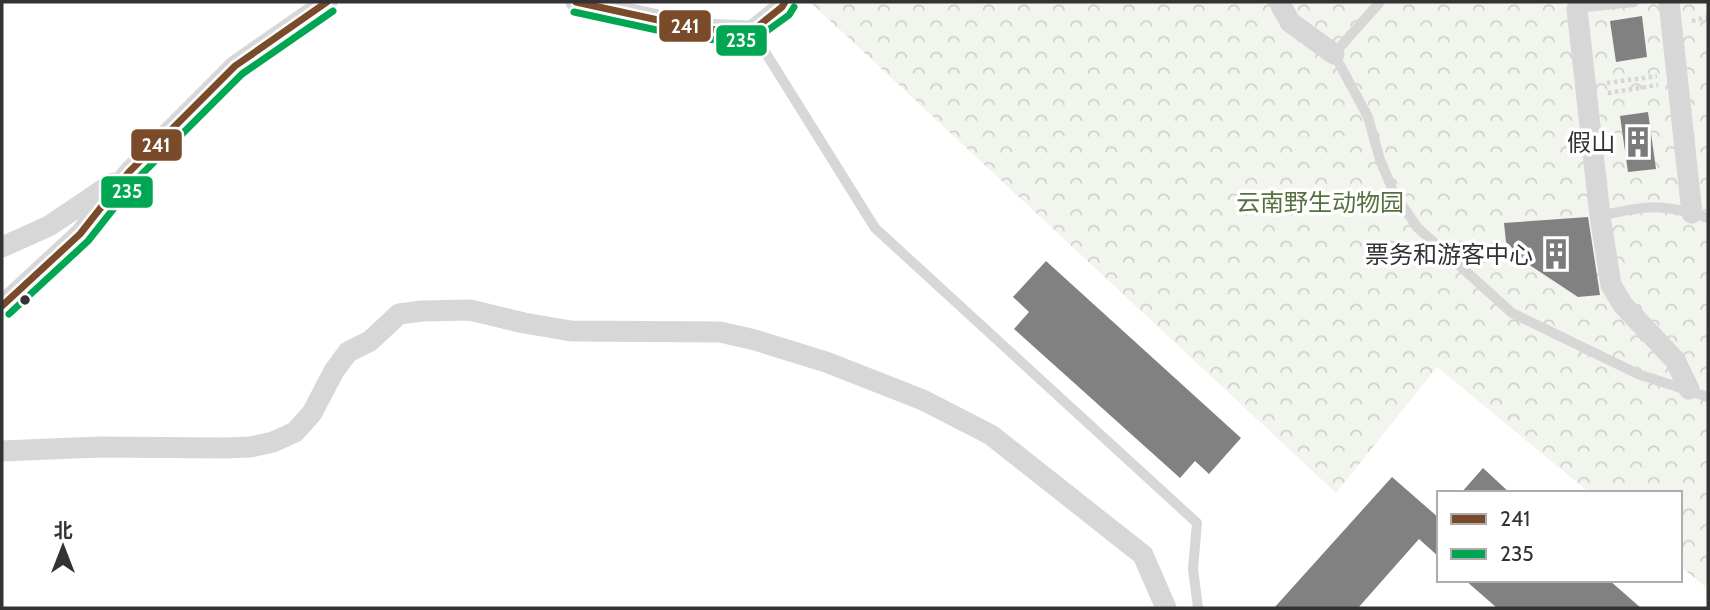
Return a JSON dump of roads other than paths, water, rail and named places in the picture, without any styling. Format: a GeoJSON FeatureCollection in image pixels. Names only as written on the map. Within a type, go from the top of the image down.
{"type":"FeatureCollection","features":[{"type":"Feature","properties":{"kind":"street"},"geometry":{"type":"LineString","coordinates":[[2,306],[80,234],[130,172],[235,66],[327,2]]}},
{"type":"Feature","properties":{"kind":"street"},"geometry":{"type":"LineString","coordinates":[[576,2],[699,29],[752,31],[785,2]]}},
{"type":"Feature","properties":{"kind":"street"},"geometry":{"type":"LineString","coordinates":[[1279,2],[1290,22],[1334,54]]}},
{"type":"Feature","properties":{"kind":"street"},"geometry":{"type":"LineString","coordinates":[[1669,2],[1677,77],[1700,216]]}},
{"type":"Feature","properties":{"kind":"street"},"geometry":{"type":"LineString","coordinates":[[1576,5],[1600,216],[1611,285],[1623,305],[1675,360],[1699,393]]}},
{"type":"Feature","properties":{"kind":"street"},"geometry":{"type":"LineString","coordinates":[[2,247],[50,226],[130,172]]}},
{"type":"Feature","properties":{"kind":"street"},"geometry":{"type":"LineString","coordinates":[[2,450],[238,447],[273,442],[295,432],[312,412],[334,371],[348,352],[370,341],[399,314],[470,310],[571,331],[720,332],[826,362],[923,400],[991,435],[1143,555],[1166,608]]}},
{"type":"Feature","properties":{"kind":"lane"},"geometry":{"type":"LineString","coordinates":[[1380,2],[1334,54],[1368,117],[1380,160],[1395,195],[1418,228],[1512,313],[1638,374],[1699,393]]}},
{"type":"Feature","properties":{"kind":"lane"},"geometry":{"type":"LineString","coordinates":[[1576,5],[1634,2]]}},
{"type":"Feature","properties":{"kind":"lane"},"geometry":{"type":"LineString","coordinates":[[752,31],[875,228],[1197,523],[1194,569],[1198,608]]}},
{"type":"Feature","properties":{"kind":"lane"},"geometry":{"type":"LineString","coordinates":[[1600,216],[1646,206],[1682,209],[1700,216]]}},
{"type":"Feature","properties":{"kind":"place","name":"假山"},"geometry":{"type":"Point","coordinates":[1638,142]}},
{"type":"Feature","properties":{"kind":"place","name":"票务和游客中心"},"geometry":{"type":"Point","coordinates":[1556,254]}},
{"type":"Feature","properties":{"kind":"park label","name":"云南野生动物园"},"geometry":{"type":"Point","coordinates":[1320,202]}}]}
